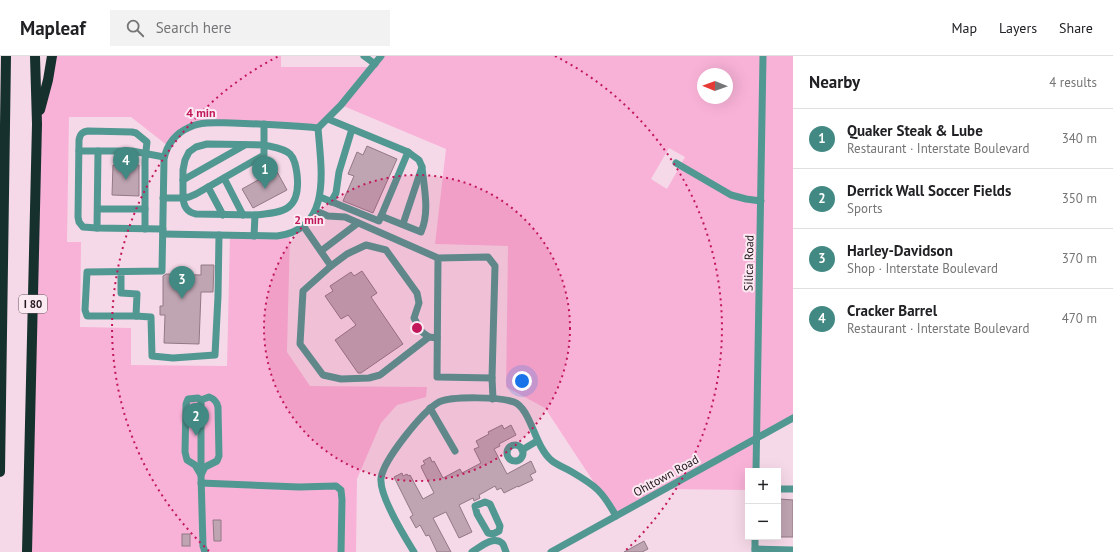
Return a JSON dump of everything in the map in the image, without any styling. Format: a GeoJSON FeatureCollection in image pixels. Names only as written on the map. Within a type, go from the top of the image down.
{"type":"FeatureCollection","features":[{"type":"Feature","properties":{"kind":"highway","name":"I 80"},"geometry":{"type":"LineString","coordinates":[[0,472],[6,56]]}},
{"type":"Feature","properties":{"kind":"highway","name":"I 80"},"geometry":{"type":"LineString","coordinates":[[28,552],[37,124],[35,56]]}},
{"type":"Feature","properties":{"kind":"highway"},"geometry":{"type":"LineString","coordinates":[[37,124],[48,80],[52,56]]}},
{"type":"Feature","properties":{"kind":"street"},"geometry":{"type":"LineString","coordinates":[[364,56],[375,64]]}},
{"type":"Feature","properties":{"kind":"street"},"geometry":{"type":"LineString","coordinates":[[219,235],[215,355],[173,358],[152,356],[150,317],[87,316],[85,310],[87,272],[162,271],[164,156],[168,146],[177,135],[190,126],[206,123],[282,124],[318,128],[341,105],[381,56]]}},
{"type":"Feature","properties":{"kind":"street","name":"Silica Road"},"geometry":{"type":"LineString","coordinates":[[756,468],[763,56]]}},
{"type":"Feature","properties":{"kind":"street"},"geometry":{"type":"LineString","coordinates":[[328,119],[408,152],[419,160],[422,167],[426,204],[425,223],[421,232],[381,216]]}},
{"type":"Feature","properties":{"kind":"street"},"geometry":{"type":"LineString","coordinates":[[163,198],[189,197],[264,155],[264,124]]}},
{"type":"Feature","properties":{"kind":"street"},"geometry":{"type":"LineString","coordinates":[[145,229],[147,142],[136,133],[132,132],[83,132],[80,135],[79,151],[79,222],[80,225],[85,228],[145,229],[163,232],[219,235],[284,236],[304,227],[311,220],[316,211],[320,197],[318,128]]}},
{"type":"Feature","properties":{"kind":"street"},"geometry":{"type":"LineString","coordinates":[[331,202],[336,193],[339,172],[352,129]]}},
{"type":"Feature","properties":{"kind":"street"},"geometry":{"type":"LineString","coordinates":[[207,144],[264,145],[284,150],[293,157],[297,178],[297,192],[295,200],[290,207],[283,211],[254,215],[196,214],[190,212],[184,204],[182,198],[182,180],[185,160],[189,152],[196,147],[207,144]]}},
{"type":"Feature","properties":{"kind":"street"},"geometry":{"type":"LineString","coordinates":[[182,180],[245,145]]}},
{"type":"Feature","properties":{"kind":"street"},"geometry":{"type":"LineString","coordinates":[[79,151],[132,151],[164,156]]}},
{"type":"Feature","properties":{"kind":"street"},"geometry":{"type":"LineString","coordinates":[[97,228],[98,151]]}},
{"type":"Feature","properties":{"kind":"street"},"geometry":{"type":"LineString","coordinates":[[320,197],[379,221],[408,152]]}},
{"type":"Feature","properties":{"kind":"street"},"geometry":{"type":"LineString","coordinates":[[676,163],[731,195],[760,201]]}},
{"type":"Feature","properties":{"kind":"street"},"geometry":{"type":"LineString","coordinates":[[403,224],[422,167]]}},
{"type":"Feature","properties":{"kind":"street"},"geometry":{"type":"LineString","coordinates":[[224,178],[244,215]]}},
{"type":"Feature","properties":{"kind":"street"},"geometry":{"type":"LineString","coordinates":[[208,187],[223,215]]}},
{"type":"Feature","properties":{"kind":"street"},"geometry":{"type":"LineString","coordinates":[[98,209],[145,209]]}},
{"type":"Feature","properties":{"kind":"street"},"geometry":{"type":"LineString","coordinates":[[316,211],[328,216],[345,217],[438,258],[488,257],[495,266],[492,378],[493,399]]}},
{"type":"Feature","properties":{"kind":"street"},"geometry":{"type":"LineString","coordinates":[[254,215],[254,236]]}},
{"type":"Feature","properties":{"kind":"street"},"geometry":{"type":"LineString","coordinates":[[321,252],[358,223]]}},
{"type":"Feature","properties":{"kind":"street"},"geometry":{"type":"LineString","coordinates":[[304,227],[331,266]]}},
{"type":"Feature","properties":{"kind":"street"},"geometry":{"type":"LineString","coordinates":[[429,337],[380,376],[341,379],[323,375],[300,344],[303,291],[347,254],[366,245],[386,250],[417,293],[419,303],[414,318],[422,332],[429,337],[437,338]]}},
{"type":"Feature","properties":{"kind":"street"},"geometry":{"type":"LineString","coordinates":[[438,258],[437,377],[492,378]]}},
{"type":"Feature","properties":{"kind":"street"},"geometry":{"type":"LineString","coordinates":[[121,272],[120,293],[136,294],[136,316]]}},
{"type":"Feature","properties":{"kind":"street"},"geometry":{"type":"LineString","coordinates":[[209,397],[217,402],[218,456],[217,461],[205,467],[201,475],[195,465],[187,460],[185,452],[186,404],[188,399],[198,398],[201,400],[209,397]]}},
{"type":"Feature","properties":{"kind":"street"},"geometry":{"type":"LineString","coordinates":[[414,552],[389,507],[382,490],[381,478],[385,464],[396,448],[430,408],[441,401],[480,398],[514,402],[522,407],[542,451],[552,461],[591,483],[602,492],[616,516]]}},
{"type":"Feature","properties":{"kind":"street"},"geometry":{"type":"LineString","coordinates":[[201,400],[201,483],[203,546],[205,552]]}},
{"type":"Feature","properties":{"kind":"street"},"geometry":{"type":"LineString","coordinates":[[430,408],[455,450]]}},
{"type":"Feature","properties":{"kind":"street","name":"Ohltown Road"},"geometry":{"type":"LineString","coordinates":[[550,552],[793,418]]}},
{"type":"Feature","properties":{"kind":"street"},"geometry":{"type":"LineString","coordinates":[[522,450],[537,441]]}},
{"type":"Feature","properties":{"kind":"street"},"geometry":{"type":"LineString","coordinates":[[201,483],[298,487],[336,486],[341,490],[342,494],[341,552]]}},
{"type":"Feature","properties":{"kind":"street"},"geometry":{"type":"LineString","coordinates":[[781,489],[793,489]]}},
{"type":"Feature","properties":{"kind":"street"},"geometry":{"type":"LineString","coordinates":[[472,552],[494,537],[501,543],[506,552]]}},
{"type":"Feature","properties":{"kind":"street"},"geometry":{"type":"LineString","coordinates":[[755,540],[755,551],[793,550]]}},
{"type":"Feature","properties":{"kind":"shaded area"},"geometry":{"type":"Polygon","coordinates":[[[52,56],[281,56],[281,67],[372,67],[381,56],[793,56],[793,418],[757,439],[756,468],[745,468],[745,490],[664,489],[616,516],[545,408],[506,387],[508,246],[435,244],[446,149],[341,105],[318,128],[195,125],[168,146],[131,117],[69,117],[67,242],[81,242],[80,327],[131,328],[131,365],[227,366],[230,235],[290,234],[287,352],[310,386],[427,387],[426,397],[397,405],[381,423],[357,479],[356,552],[28,552],[37,124],[52,56]],[[669,148],[651,179],[667,189],[685,157],[669,148]]]}},
{"type":"Feature","properties":{"kind":"building"},"geometry":{"type":"Polygon","coordinates":[[[367,146],[397,159],[373,213],[343,201],[354,176],[348,174],[357,152],[363,155],[367,146]]]}},
{"type":"Feature","properties":{"kind":"building"},"geometry":{"type":"Polygon","coordinates":[[[113,165],[139,165],[139,196],[112,195],[113,165]]]}},
{"type":"Feature","properties":{"kind":"building"},"geometry":{"type":"Polygon","coordinates":[[[276,170],[287,190],[253,208],[242,189],[276,170]]]}},
{"type":"Feature","properties":{"kind":"building"},"geometry":{"type":"Polygon","coordinates":[[[201,265],[214,265],[213,292],[201,292],[199,344],[164,343],[165,315],[160,315],[160,306],[163,306],[163,276],[166,274],[201,275],[201,265]]]}},
{"type":"Feature","properties":{"kind":"building"},"geometry":{"type":"Polygon","coordinates":[[[362,271],[377,293],[371,297],[403,344],[361,373],[358,373],[335,340],[356,325],[348,315],[341,319],[325,296],[333,291],[330,286],[351,272],[354,276],[362,271]]]}},
{"type":"Feature","properties":{"kind":"building"},"geometry":{"type":"Polygon","coordinates":[[[502,425],[504,429],[511,425],[516,435],[499,444],[500,446],[494,449],[507,474],[531,461],[536,472],[530,475],[533,480],[504,493],[501,488],[497,490],[495,486],[479,495],[480,498],[474,501],[473,498],[459,505],[472,532],[459,538],[446,512],[433,518],[451,552],[437,552],[429,535],[426,536],[420,525],[416,528],[410,517],[413,515],[394,477],[402,473],[403,476],[407,474],[408,476],[410,475],[423,499],[434,493],[422,469],[421,466],[425,464],[423,461],[430,457],[432,462],[434,461],[443,478],[460,469],[462,473],[481,463],[474,449],[479,447],[476,441],[489,434],[488,432],[502,425]]]}},
{"type":"Feature","properties":{"kind":"building"},"geometry":{"type":"Polygon","coordinates":[[[781,499],[793,500],[793,537],[781,537],[781,499]]]}},
{"type":"Feature","properties":{"kind":"building"},"geometry":{"type":"Polygon","coordinates":[[[213,520],[221,520],[221,541],[214,541],[213,520]]]}},
{"type":"Feature","properties":{"kind":"building"},"geometry":{"type":"Polygon","coordinates":[[[182,534],[190,534],[190,546],[182,546],[182,534]]]}},
{"type":"Feature","properties":{"kind":"building"},"geometry":{"type":"Polygon","coordinates":[[[644,541],[648,549],[642,552],[624,552],[644,541]]]}},
{"type":"Feature","properties":{"kind":"place","name":"Cracker Barrel"},"geometry":{"type":"Point","coordinates":[126,180]}},
{"type":"Feature","properties":{"kind":"place","name":"Quaker Steak & Lube"},"geometry":{"type":"Point","coordinates":[265,189]}},
{"type":"Feature","properties":{"kind":"place","name":"Harley-Davidson"},"geometry":{"type":"Point","coordinates":[182,299]}},
{"type":"Feature","properties":{"kind":"place","name":"Derrick Wall Soccer Fields"},"geometry":{"type":"Point","coordinates":[196,436]}}]}
